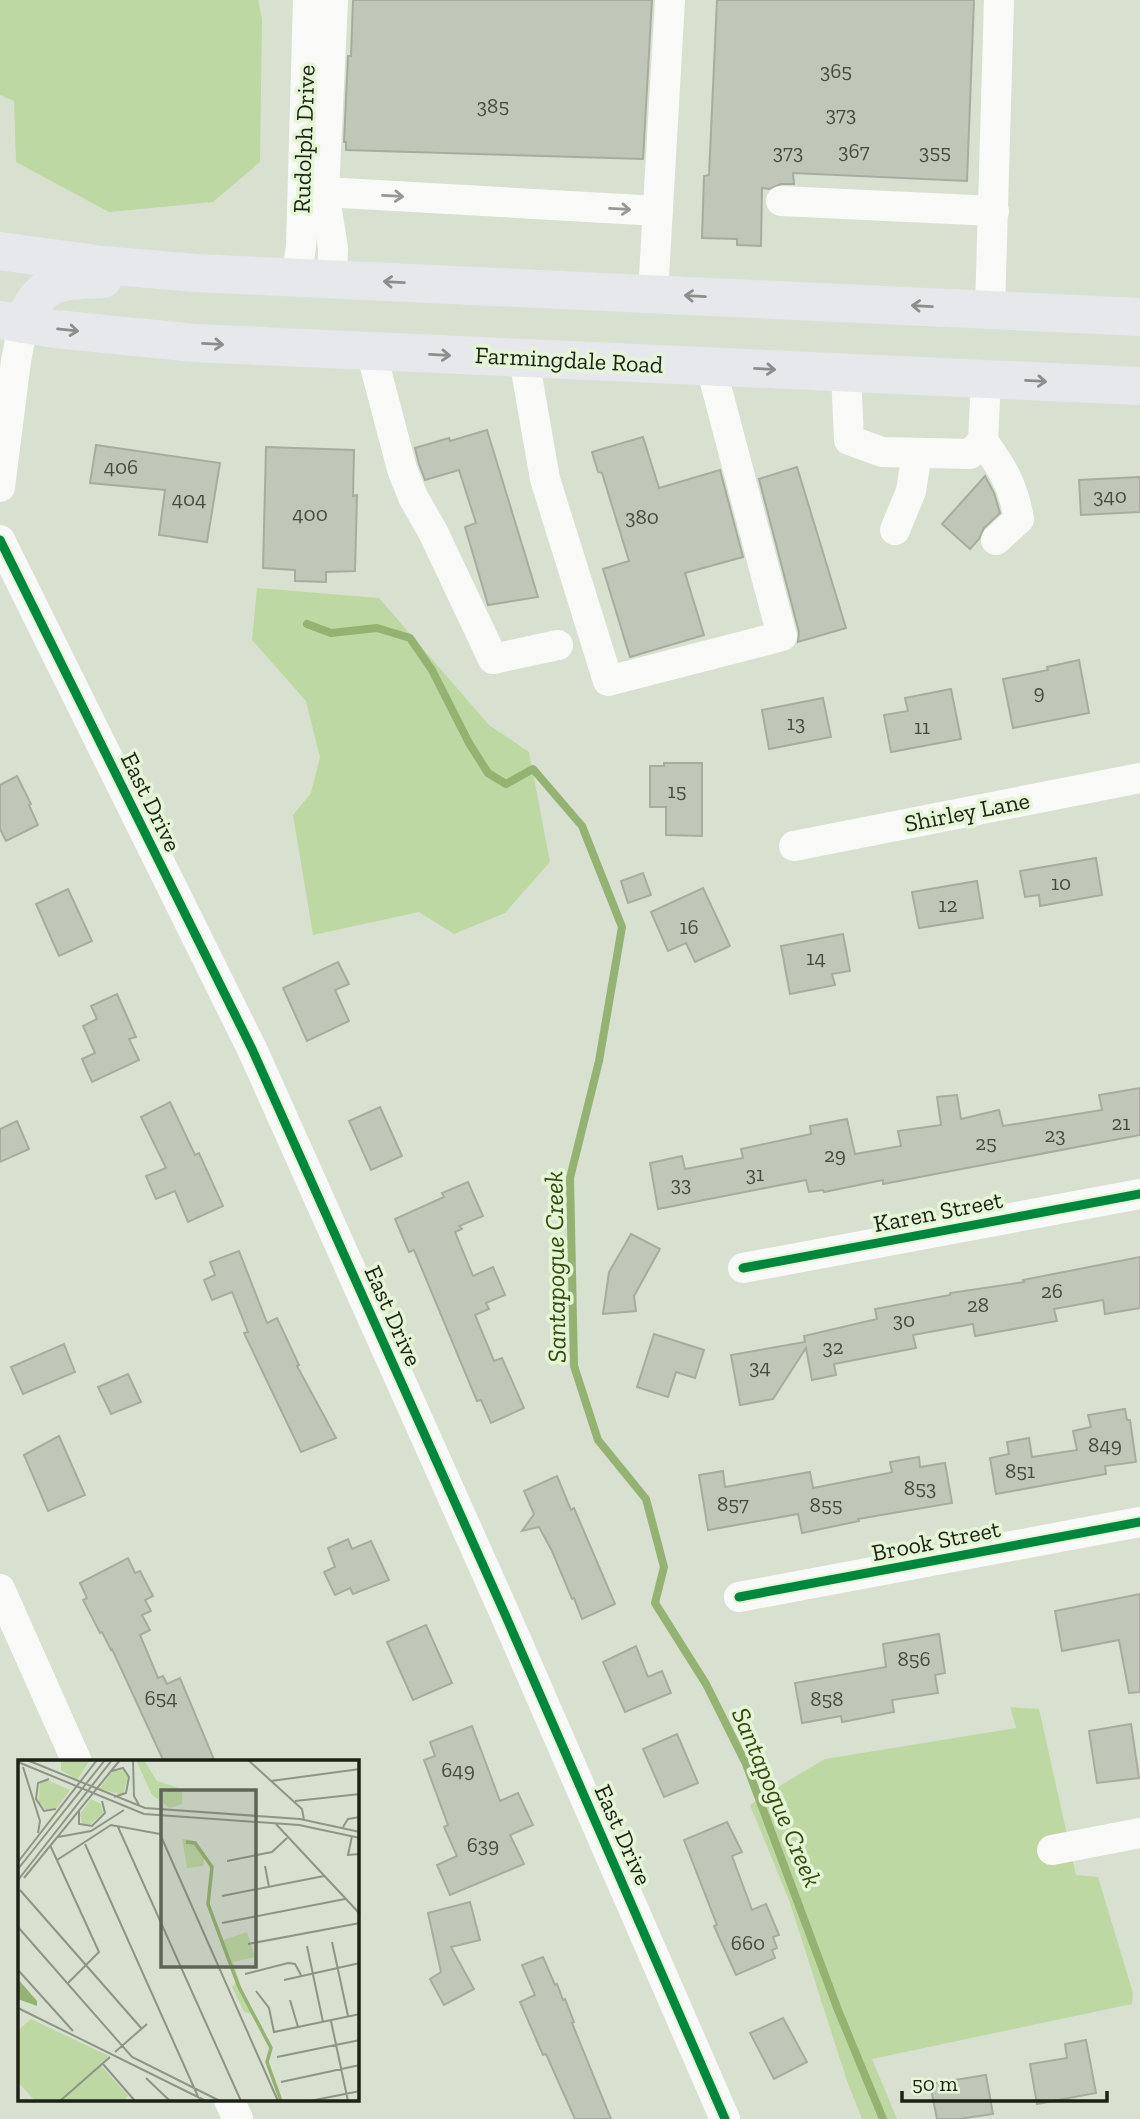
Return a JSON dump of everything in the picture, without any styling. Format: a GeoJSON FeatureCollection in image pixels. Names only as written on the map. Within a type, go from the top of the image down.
{"type":"FeatureCollection","features":[{"type":"Feature","properties":{"kind":"main road"},"geometry":{"type":"LineString","coordinates":[[0,251],[196,274],[1140,317]]}},
{"type":"Feature","properties":{"kind":"main road"},"geometry":{"type":"LineString","coordinates":[[12,322],[39,294],[59,283],[196,274]]}},
{"type":"Feature","properties":{"kind":"main road","name":"Farmingdale Road"},"geometry":{"type":"LineString","coordinates":[[12,322],[195,343],[1140,386]]}},
{"type":"Feature","properties":{"kind":"street","name":"Rudolph Drive"},"geometry":{"type":"LineString","coordinates":[[309,0],[301,247],[314,279]]}},
{"type":"Feature","properties":{"kind":"street"},"geometry":{"type":"LineString","coordinates":[[314,279],[333,248],[324,192],[333,0]]}},
{"type":"Feature","properties":{"kind":"street"},"geometry":{"type":"LineString","coordinates":[[653,294],[670,0]]}},
{"type":"Feature","properties":{"kind":"street"},"geometry":{"type":"LineString","coordinates":[[990,309],[999,0]]}},
{"type":"Feature","properties":{"kind":"street"},"geometry":{"type":"LineString","coordinates":[[324,192],[658,211]]}},
{"type":"Feature","properties":{"kind":"street"},"geometry":{"type":"LineString","coordinates":[[780,201],[993,211]]}},
{"type":"Feature","properties":{"kind":"street"},"geometry":{"type":"LineString","coordinates":[[0,487],[16,361],[12,322]]}},
{"type":"Feature","properties":{"kind":"street"},"geometry":{"type":"LineString","coordinates":[[371,351],[402,469],[493,659],[558,645]]}},
{"type":"Feature","properties":{"kind":"street"},"geometry":{"type":"LineString","coordinates":[[524,359],[545,479],[608,681],[782,636],[711,367]]}},
{"type":"Feature","properties":{"kind":"street"},"geometry":{"type":"LineString","coordinates":[[846,373],[849,440],[882,452],[970,454],[983,441]]}},
{"type":"Feature","properties":{"kind":"street"},"geometry":{"type":"LineString","coordinates":[[986,379],[983,441],[1006,474],[1020,519],[996,540]]}},
{"type":"Feature","properties":{"kind":"street"},"geometry":{"type":"LineString","coordinates":[[895,530],[911,491],[917,453]]}},
{"type":"Feature","properties":{"kind":"street","name":"East Drive"},"geometry":{"type":"LineString","coordinates":[[0,540],[252,1049],[505,1612],[725,2119]]}},
{"type":"Feature","properties":{"kind":"street","name":"Shirley Lane"},"geometry":{"type":"LineString","coordinates":[[794,846],[1140,778]]}},
{"type":"Feature","properties":{"kind":"street","name":"Karen Street"},"geometry":{"type":"LineString","coordinates":[[743,1268],[1140,1194]]}},
{"type":"Feature","properties":{"kind":"street","name":"Brook Street"},"geometry":{"type":"LineString","coordinates":[[739,1597],[1140,1521]]}},
{"type":"Feature","properties":{"kind":"street"},"geometry":{"type":"LineString","coordinates":[[0,1589],[77,1760]]}},
{"type":"Feature","properties":{"kind":"street"},"geometry":{"type":"LineString","coordinates":[[1052,1850],[1140,1833]]}},
{"type":"Feature","properties":{"kind":"street"},"geometry":{"type":"LineString","coordinates":[[230,2102],[238,2119]]}},
{"type":"Feature","properties":{"kind":"green space"},"geometry":{"type":"Polygon","coordinates":[[[0,0],[258,0],[262,19],[260,162],[213,202],[109,212],[16,162],[14,101],[0,95],[0,0]]]}},
{"type":"Feature","properties":{"kind":"green space"},"geometry":{"type":"Polygon","coordinates":[[[257,588],[379,598],[489,725],[529,752],[550,862],[505,913],[454,934],[419,912],[313,935],[293,815],[311,793],[320,757],[306,701],[252,640],[257,588]]]}},
{"type":"Feature","properties":{"kind":"green space"},"geometry":{"type":"Polygon","coordinates":[[[1010,1707],[1039,1709],[1076,1875],[1098,1877],[1133,1993],[1132,2004],[872,2059],[897,2119],[862,2119],[847,2081],[789,1900],[750,1805],[825,1759],[1016,1728],[1010,1707]]]}},
{"type":"Feature","properties":{"kind":"building"},"geometry":{"type":"Polygon","coordinates":[[[353,0],[652,0],[643,159],[346,150],[344,142],[348,56],[351,56],[353,0]]]}},
{"type":"Feature","properties":{"kind":"building"},"geometry":{"type":"Polygon","coordinates":[[[717,0],[974,0],[967,181],[793,173],[794,184],[762,188],[761,246],[737,245],[737,239],[702,238],[704,176],[709,175],[717,0]]]}},
{"type":"Feature","properties":{"kind":"building"},"geometry":{"type":"Polygon","coordinates":[[[487,430],[538,597],[488,605],[465,527],[476,523],[459,470],[425,480],[415,448],[487,430]]]}},
{"type":"Feature","properties":{"kind":"building"},"geometry":{"type":"Polygon","coordinates":[[[643,437],[659,488],[720,470],[743,557],[685,573],[704,635],[630,657],[603,569],[629,561],[602,473],[598,472],[592,452],[643,437]]]}},
{"type":"Feature","properties":{"kind":"building"},"geometry":{"type":"Polygon","coordinates":[[[96,445],[220,463],[207,542],[159,535],[165,490],[90,483],[96,445]]]}},
{"type":"Feature","properties":{"kind":"building"},"geometry":{"type":"Polygon","coordinates":[[[266,447],[354,450],[353,496],[357,495],[355,571],[326,572],[326,582],[295,581],[295,570],[263,568],[266,447]]]}},
{"type":"Feature","properties":{"kind":"building"},"geometry":{"type":"Polygon","coordinates":[[[797,467],[846,628],[798,642],[799,632],[759,479],[797,467]]]}},
{"type":"Feature","properties":{"kind":"building"},"geometry":{"type":"Polygon","coordinates":[[[985,476],[1000,513],[984,528],[970,549],[942,524],[985,476]]]}},
{"type":"Feature","properties":{"kind":"building"},"geometry":{"type":"Polygon","coordinates":[[[1140,477],[1140,512],[1081,515],[1079,480],[1140,477]]]}},
{"type":"Feature","properties":{"kind":"building"},"geometry":{"type":"Polygon","coordinates":[[[1079,660],[1089,713],[1013,728],[1003,679],[1048,670],[1047,667],[1079,660]]]}},
{"type":"Feature","properties":{"kind":"building"},"geometry":{"type":"Polygon","coordinates":[[[951,689],[961,739],[891,752],[884,715],[908,711],[905,698],[951,689]]]}},
{"type":"Feature","properties":{"kind":"building"},"geometry":{"type":"Polygon","coordinates":[[[823,698],[831,737],[769,749],[762,710],[823,698]]]}},
{"type":"Feature","properties":{"kind":"building"},"geometry":{"type":"Polygon","coordinates":[[[664,763],[702,763],[702,836],[666,835],[666,807],[650,807],[650,766],[664,766],[664,763]]]}},
{"type":"Feature","properties":{"kind":"building"},"geometry":{"type":"Polygon","coordinates":[[[17,776],[38,825],[6,841],[0,829],[0,785],[17,776]]]}},
{"type":"Feature","properties":{"kind":"building"},"geometry":{"type":"Polygon","coordinates":[[[1096,858],[1102,895],[1040,906],[1039,895],[1025,897],[1020,871],[1096,858]]]}},
{"type":"Feature","properties":{"kind":"building"},"geometry":{"type":"Polygon","coordinates":[[[643,873],[651,895],[628,903],[621,881],[643,873]]]}},
{"type":"Feature","properties":{"kind":"building"},"geometry":{"type":"Polygon","coordinates":[[[977,881],[983,918],[919,928],[912,892],[977,881]]]}},
{"type":"Feature","properties":{"kind":"building"},"geometry":{"type":"Polygon","coordinates":[[[703,888],[730,946],[695,962],[686,943],[668,951],[651,912],[703,888]]]}},
{"type":"Feature","properties":{"kind":"building"},"geometry":{"type":"Polygon","coordinates":[[[68,889],[92,941],[59,956],[36,904],[68,889]]]}},
{"type":"Feature","properties":{"kind":"building"},"geometry":{"type":"Polygon","coordinates":[[[843,934],[850,971],[832,974],[835,985],[790,994],[781,946],[843,934]]]}},
{"type":"Feature","properties":{"kind":"building"},"geometry":{"type":"Polygon","coordinates":[[[338,962],[349,984],[335,990],[349,1021],[307,1041],[283,988],[338,962]]]}},
{"type":"Feature","properties":{"kind":"building"},"geometry":{"type":"Polygon","coordinates":[[[117,994],[136,1037],[129,1039],[139,1060],[92,1082],[82,1059],[95,1053],[83,1026],[97,1019],[91,1006],[117,994]]]}},
{"type":"Feature","properties":{"kind":"building"},"geometry":{"type":"Polygon","coordinates":[[[1140,1088],[1140,1135],[883,1184],[883,1180],[824,1192],[809,1192],[806,1180],[658,1209],[650,1163],[682,1156],[685,1169],[743,1158],[741,1149],[811,1134],[810,1126],[847,1119],[855,1154],[901,1146],[898,1131],[941,1125],[937,1097],[957,1095],[961,1119],[999,1110],[1003,1126],[1102,1110],[1099,1095],[1140,1088]]]}},
{"type":"Feature","properties":{"kind":"building"},"geometry":{"type":"Polygon","coordinates":[[[170,1102],[195,1155],[199,1153],[223,1206],[188,1222],[175,1191],[156,1199],[146,1176],[166,1168],[141,1117],[170,1102]]]}},
{"type":"Feature","properties":{"kind":"building"},"geometry":{"type":"Polygon","coordinates":[[[380,1107],[402,1156],[371,1170],[349,1121],[380,1107]]]}},
{"type":"Feature","properties":{"kind":"building"},"geometry":{"type":"Polygon","coordinates":[[[17,1121],[29,1149],[0,1162],[0,1129],[17,1121]]]}},
{"type":"Feature","properties":{"kind":"building"},"geometry":{"type":"Polygon","coordinates":[[[468,1182],[483,1216],[459,1226],[462,1229],[455,1232],[473,1276],[493,1267],[505,1295],[486,1303],[489,1309],[475,1315],[494,1361],[502,1358],[524,1408],[491,1423],[481,1400],[477,1401],[414,1250],[409,1252],[395,1219],[444,1197],[442,1193],[468,1182]]]}},
{"type":"Feature","properties":{"kind":"building"},"geometry":{"type":"Polygon","coordinates":[[[631,1234],[660,1249],[634,1296],[636,1311],[603,1314],[609,1272],[631,1234]]]}},
{"type":"Feature","properties":{"kind":"building"},"geometry":{"type":"Polygon","coordinates":[[[239,1251],[267,1323],[277,1318],[299,1365],[297,1366],[336,1438],[301,1452],[244,1333],[248,1332],[232,1292],[212,1300],[204,1280],[215,1275],[210,1262],[239,1251]]]}},
{"type":"Feature","properties":{"kind":"building"},"geometry":{"type":"Polygon","coordinates":[[[1140,1257],[1140,1308],[1105,1314],[1103,1300],[1054,1309],[1057,1321],[975,1336],[973,1324],[913,1335],[916,1348],[834,1364],[836,1375],[812,1380],[806,1348],[773,1399],[740,1405],[731,1355],[805,1342],[804,1336],[877,1319],[875,1309],[950,1293],[1024,1282],[1023,1280],[1140,1257]]]}},
{"type":"Feature","properties":{"kind":"building"},"geometry":{"type":"Polygon","coordinates":[[[654,1334],[704,1350],[695,1378],[676,1372],[668,1397],[637,1387],[654,1334]]]}},
{"type":"Feature","properties":{"kind":"building"},"geometry":{"type":"Polygon","coordinates":[[[64,1344],[75,1372],[23,1394],[11,1367],[64,1344]]]}},
{"type":"Feature","properties":{"kind":"building"},"geometry":{"type":"Polygon","coordinates":[[[128,1374],[141,1402],[111,1414],[98,1387],[128,1374]]]}},
{"type":"Feature","properties":{"kind":"building"},"geometry":{"type":"Polygon","coordinates":[[[1125,1409],[1127,1420],[1130,1420],[1136,1462],[1105,1466],[1106,1474],[996,1494],[990,1458],[1009,1454],[1007,1442],[1029,1438],[1032,1457],[1077,1450],[1073,1431],[1091,1427],[1088,1415],[1125,1409]]]}},
{"type":"Feature","properties":{"kind":"building"},"geometry":{"type":"Polygon","coordinates":[[[59,1436],[85,1495],[48,1511],[24,1455],[59,1436]]]}},
{"type":"Feature","properties":{"kind":"building"},"geometry":{"type":"Polygon","coordinates":[[[919,1457],[920,1467],[945,1463],[952,1503],[858,1519],[859,1521],[802,1533],[798,1514],[708,1530],[699,1475],[723,1471],[725,1487],[810,1472],[813,1488],[889,1473],[892,1472],[890,1462],[919,1457]]]}},
{"type":"Feature","properties":{"kind":"building"},"geometry":{"type":"Polygon","coordinates":[[[557,1476],[571,1510],[574,1508],[615,1604],[582,1619],[539,1527],[522,1531],[534,1514],[524,1491],[557,1476]]]}},
{"type":"Feature","properties":{"kind":"building"},"geometry":{"type":"Polygon","coordinates":[[[348,1539],[352,1549],[371,1541],[389,1580],[353,1594],[350,1588],[335,1595],[324,1572],[335,1567],[328,1548],[348,1539]]]}},
{"type":"Feature","properties":{"kind":"building"},"geometry":{"type":"Polygon","coordinates":[[[128,1558],[135,1573],[140,1571],[153,1596],[145,1600],[151,1611],[142,1615],[150,1630],[140,1635],[158,1678],[163,1676],[167,1684],[180,1678],[214,1760],[163,1760],[112,1649],[102,1632],[100,1633],[83,1600],[87,1598],[80,1583],[128,1558]]]}},
{"type":"Feature","properties":{"kind":"building"},"geometry":{"type":"Polygon","coordinates":[[[1140,1594],[1140,1692],[1129,1693],[1119,1640],[1062,1651],[1055,1611],[1140,1594]]]}},
{"type":"Feature","properties":{"kind":"building"},"geometry":{"type":"Polygon","coordinates":[[[426,1625],[452,1683],[413,1700],[387,1642],[426,1625]]]}},
{"type":"Feature","properties":{"kind":"building"},"geometry":{"type":"Polygon","coordinates":[[[939,1634],[945,1673],[935,1675],[938,1693],[892,1700],[894,1712],[842,1722],[841,1716],[802,1723],[795,1683],[886,1667],[883,1644],[939,1634]]]}},
{"type":"Feature","properties":{"kind":"building"},"geometry":{"type":"Polygon","coordinates":[[[636,1646],[648,1677],[662,1671],[671,1693],[625,1712],[603,1662],[636,1646]]]}},
{"type":"Feature","properties":{"kind":"building"},"geometry":{"type":"Polygon","coordinates":[[[1131,1724],[1139,1778],[1097,1783],[1089,1731],[1131,1724]]]}},
{"type":"Feature","properties":{"kind":"building"},"geometry":{"type":"Polygon","coordinates":[[[472,1726],[500,1801],[518,1793],[533,1825],[510,1835],[524,1864],[450,1895],[437,1865],[457,1856],[444,1827],[448,1825],[424,1760],[435,1756],[430,1742],[472,1726]]]}},
{"type":"Feature","properties":{"kind":"building"},"geometry":{"type":"Polygon","coordinates":[[[677,1734],[698,1783],[664,1797],[643,1749],[677,1734]]]}},
{"type":"Feature","properties":{"kind":"building"},"geometry":{"type":"Polygon","coordinates":[[[727,1822],[742,1852],[732,1856],[752,1910],[766,1904],[779,1935],[773,1937],[777,1948],[772,1950],[775,1958],[736,1975],[714,1926],[717,1925],[684,1840],[727,1822]]]}},
{"type":"Feature","properties":{"kind":"building"},"geometry":{"type":"Polygon","coordinates":[[[470,1902],[480,1940],[451,1947],[474,1989],[444,2005],[430,1979],[441,1972],[428,1913],[470,1902]]]}},
{"type":"Feature","properties":{"kind":"building"},"geometry":{"type":"Polygon","coordinates":[[[543,1957],[555,1985],[557,1984],[563,2000],[565,1999],[611,2119],[575,2119],[520,2002],[535,1995],[522,1965],[543,1957]]]}},
{"type":"Feature","properties":{"kind":"building"},"geometry":{"type":"Polygon","coordinates":[[[783,2018],[807,2062],[774,2079],[750,2033],[783,2018]]]}},
{"type":"Feature","properties":{"kind":"building"},"geometry":{"type":"Polygon","coordinates":[[[1086,2040],[1096,2093],[1037,2104],[1030,2064],[1067,2058],[1065,2044],[1086,2040]]]}},
{"type":"Feature","properties":{"kind":"building"},"geometry":{"type":"Polygon","coordinates":[[[986,2075],[993,2114],[937,2119],[930,2084],[986,2075]]]}},
{"type":"Feature","properties":{"kind":"waterway","name":"Santapogue Creek"},"geometry":{"type":"LineString","coordinates":[[307,624],[331,633],[377,628],[410,638],[432,670],[469,743],[488,773],[506,784],[533,769],[582,826],[622,927],[599,1061],[570,1178],[574,1366],[598,1440],[646,1499],[664,1567],[655,1603],[706,1684],[746,1764],[838,2010],[883,2119]]}},
{"type":"Feature","properties":{"kind":"cycle path"},"geometry":{"type":"LineString","coordinates":[[0,540],[252,1049],[504,1612],[725,2119]]}},
{"type":"Feature","properties":{"kind":"cycle path"},"geometry":{"type":"LineString","coordinates":[[743,1268],[1140,1194]]}},
{"type":"Feature","properties":{"kind":"cycle path"},"geometry":{"type":"LineString","coordinates":[[739,1597],[1140,1522]]}}]}
